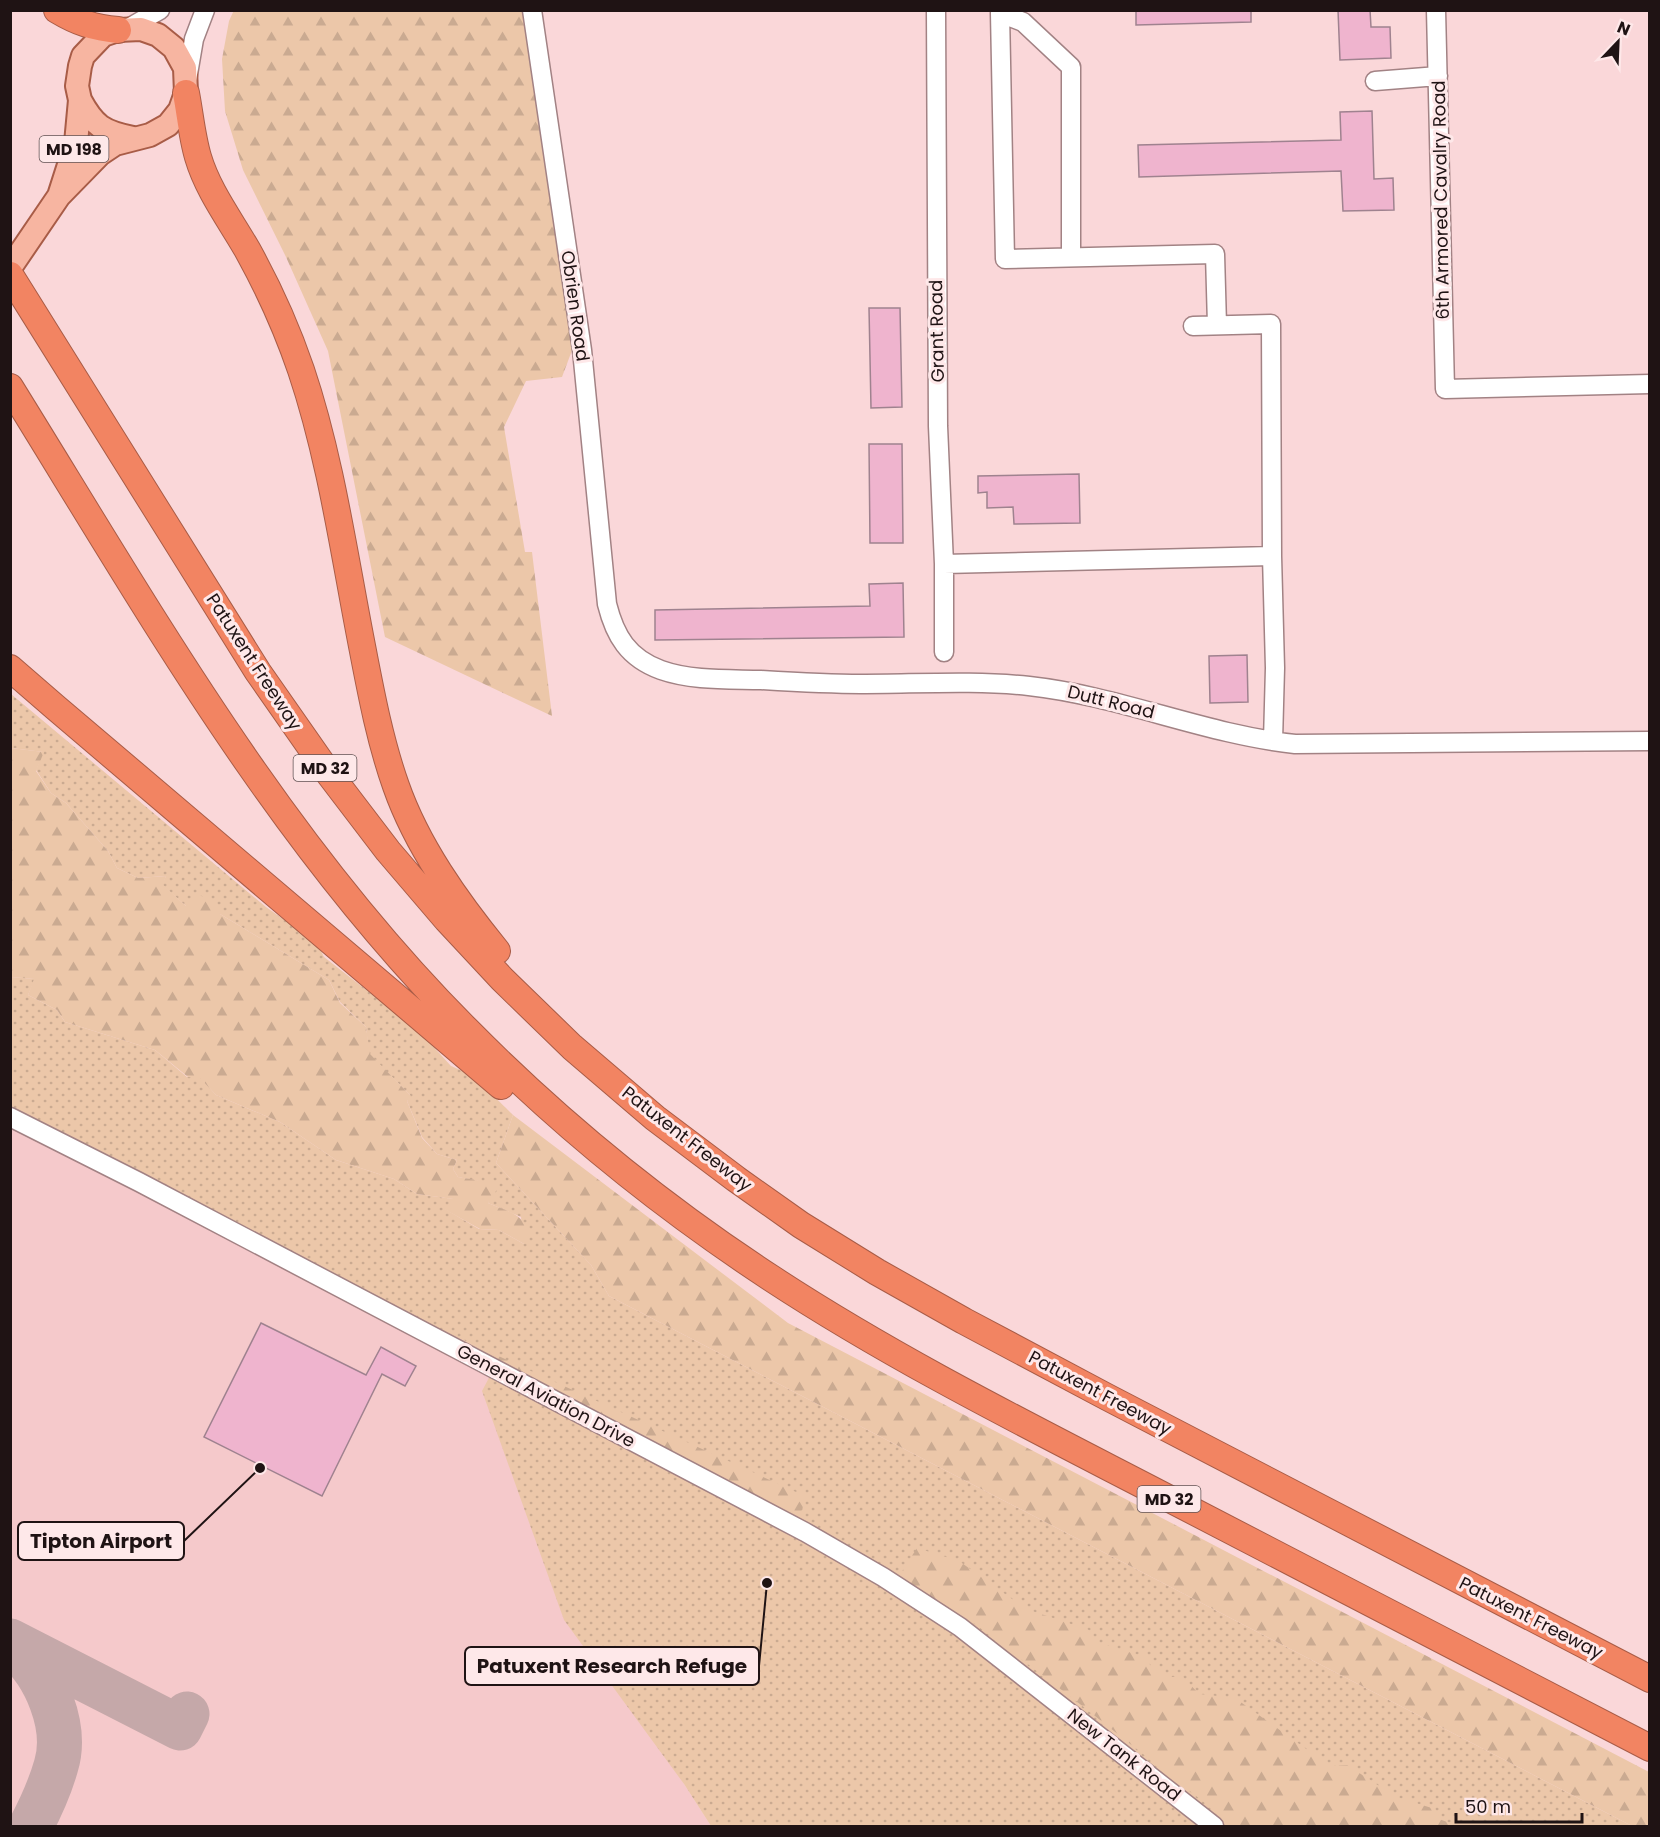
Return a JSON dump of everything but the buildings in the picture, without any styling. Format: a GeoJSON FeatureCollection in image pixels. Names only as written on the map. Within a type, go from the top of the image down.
{"type":"FeatureCollection","features":[{"type":"Feature","properties":{"kind":"highway"},"geometry":{"type":"LineString","coordinates":[[57,10],[76,22],[97,28],[121,30]]}},
{"type":"Feature","properties":{"kind":"highway"},"geometry":{"type":"LineString","coordinates":[[186,89],[199,158],[218,200],[248,251],[280,314],[301,369],[321,437],[375,713],[396,787],[414,826],[473,921],[512,969],[581,1038],[736,1179]]}},
{"type":"Feature","properties":{"kind":"highway","name":"Patuxent Freeway"},"geometry":{"type":"LineString","coordinates":[[10,275],[258,672],[330,775],[388,851],[447,920],[501,979],[572,1047],[655,1118],[736,1179],[801,1226],[877,1272],[964,1321],[1650,1679]]}},
{"type":"Feature","properties":{"kind":"highway","name":"MD 32"},"geometry":{"type":"LineString","coordinates":[[10,387],[209,708],[279,810],[343,892],[448,1011],[531,1092],[621,1168],[700,1229],[771,1278],[939,1377],[1650,1748]]}},
{"type":"Feature","properties":{"kind":"highway"},"geometry":{"type":"LineString","coordinates":[[10,668],[521,1103],[617,1174],[700,1229]]}},
{"type":"Feature","properties":{"kind":"highway"},"geometry":{"type":"LineString","coordinates":[[10,678],[55,708]]}},
{"type":"Feature","properties":{"kind":"main road"},"geometry":{"type":"LineString","coordinates":[[121,30],[149,31],[167,42],[181,58],[185,68],[186,89]]}},
{"type":"Feature","properties":{"kind":"main road","name":"MD 198"},"geometry":{"type":"LineString","coordinates":[[54,204],[76,143],[80,100],[77,86],[80,66],[84,56],[103,36],[121,30]]}},
{"type":"Feature","properties":{"kind":"main road","name":"MD 198"},"geometry":{"type":"LineString","coordinates":[[10,268],[54,204],[100,154],[115,144],[150,135],[168,125],[180,110],[186,89]]}},
{"type":"Feature","properties":{"kind":"main road"},"geometry":{"type":"LineString","coordinates":[[80,100],[90,118],[101,129],[114,135],[133,138]]}},
{"type":"Feature","properties":{"kind":"street","name":"MD 198"},"geometry":{"type":"LineString","coordinates":[[121,30],[160,10]]}},
{"type":"Feature","properties":{"kind":"street","name":"MD 198"},"geometry":{"type":"LineString","coordinates":[[186,89],[194,39],[205,10]]}},
{"type":"Feature","properties":{"kind":"street","name":"Obrien Road"},"geometry":{"type":"LineString","coordinates":[[532,10],[582,350],[607,604]]}},
{"type":"Feature","properties":{"kind":"street","name":"Grant Road"},"geometry":{"type":"LineString","coordinates":[[936,10],[938,426],[944,564],[944,652]]}},
{"type":"Feature","properties":{"kind":"street","name":"6th Armored Cavalry Road"},"geometry":{"type":"LineString","coordinates":[[1436,10],[1445,389],[1650,384]]}},
{"type":"Feature","properties":{"kind":"street"},"geometry":{"type":"LineString","coordinates":[[1071,257],[1071,67],[1023,22],[1000,13],[1005,259],[1215,254],[1217,325]]}},
{"type":"Feature","properties":{"kind":"street"},"geometry":{"type":"LineString","coordinates":[[1375,81],[1438,76]]}},
{"type":"Feature","properties":{"kind":"street"},"geometry":{"type":"LineString","coordinates":[[1193,326],[1271,324],[1275,668],[1273,741]]}},
{"type":"Feature","properties":{"kind":"street"},"geometry":{"type":"LineString","coordinates":[[944,564],[1272,556]]}},
{"type":"Feature","properties":{"kind":"street","name":"Dutt Road"},"geometry":{"type":"LineString","coordinates":[[607,604],[619,639],[631,652],[645,662],[673,674],[732,679],[858,684],[957,682],[1066,690],[1130,705],[1197,725],[1295,744],[1650,741]]}},
{"type":"Feature","properties":{"kind":"street","name":"General Aviation Drive"},"geometry":{"type":"LineString","coordinates":[[10,1117],[139,1182],[805,1532],[883,1577],[960,1627],[1062,1706]]}},
{"type":"Feature","properties":{"kind":"street","name":"New Tank Road"},"geometry":{"type":"LineString","coordinates":[[1062,1706],[1214,1827]]}},
{"type":"Feature","properties":{"kind":"shaded area"},"geometry":{"type":"Polygon","coordinates":[[[11,1085],[509,1340],[684,1784],[711,1826],[11,1826],[11,1085]]]}},
{"type":"Feature","properties":{"kind":"green space"},"geometry":{"type":"Polygon","coordinates":[[[234,10],[524,11],[574,345],[562,377],[526,381],[504,427],[525,552],[532,552],[552,716],[385,637],[328,351],[286,257],[243,170],[225,111],[222,59],[229,21],[234,10]]]}},
{"type":"Feature","properties":{"kind":"green space"},"geometry":{"type":"Polygon","coordinates":[[[11,694],[266,907],[317,943],[324,957],[419,1031],[451,1066],[472,1075],[513,1115],[496,1163],[591,1265],[609,1296],[1632,1826],[711,1826],[684,1784],[564,1620],[482,1391],[500,1357],[426,1323],[11,1109],[11,977],[35,979],[28,995],[57,1010],[65,1022],[155,1050],[187,1077],[200,1077],[216,1095],[280,1122],[336,1160],[394,1179],[417,1194],[454,1199],[445,1209],[479,1229],[499,1230],[524,1244],[521,1217],[488,1203],[494,1184],[458,1177],[453,1169],[457,1160],[437,1154],[422,1137],[407,1101],[410,1095],[369,1054],[366,1027],[340,1002],[329,980],[220,914],[186,906],[162,885],[166,876],[138,878],[117,868],[108,851],[66,803],[51,793],[36,770],[43,752],[11,748],[11,694]]]}},
{"type":"Feature","properties":{"kind":"green space"},"geometry":{"type":"Polygon","coordinates":[[[11,748],[44,752],[36,771],[51,793],[66,803],[108,851],[117,868],[138,878],[166,876],[163,885],[186,906],[197,894],[215,902],[220,914],[329,980],[340,1003],[366,1027],[370,1054],[411,1096],[407,1101],[422,1138],[437,1154],[457,1160],[453,1169],[458,1177],[494,1183],[498,1188],[488,1203],[511,1212],[522,1220],[529,1242],[524,1244],[499,1230],[480,1229],[444,1209],[453,1199],[417,1194],[394,1179],[336,1160],[280,1122],[216,1095],[200,1078],[188,1077],[155,1050],[65,1022],[57,1010],[28,995],[34,979],[11,977],[11,748]]]}},
{"type":"Feature","properties":{"kind":"green space"},"geometry":{"type":"Polygon","coordinates":[[[513,1115],[788,1323],[1649,1772],[1649,1826],[1632,1826],[609,1296],[591,1265],[496,1163],[513,1115]]]}},
{"type":"Feature","properties":{"kind":"green space"},"geometry":{"type":"Polygon","coordinates":[[[426,1323],[807,1497],[798,1519],[426,1323]]]}},
{"type":"Feature","properties":{"kind":"green space"},"geometry":{"type":"Polygon","coordinates":[[[917,1548],[959,1561],[1026,1609],[1089,1630],[1097,1642],[1148,1658],[1150,1665],[1172,1677],[1182,1676],[1199,1694],[1235,1698],[1330,1766],[1347,1765],[1396,1797],[1435,1809],[1439,1819],[1458,1826],[1234,1826],[963,1615],[897,1579],[917,1548]]]}},
{"type":"Feature","properties":{"kind":"taxiway"},"geometry":{"type":"LineString","coordinates":[[10,1641],[180,1728],[187,1714]]}},
{"type":"Feature","properties":{"kind":"taxiway"},"geometry":{"type":"LineString","coordinates":[[15,1648],[26,1659],[45,1686],[52,1702],[59,1735],[59,1751],[54,1774],[31,1826]]}},
{"type":"Feature","properties":{"kind":"place","name":"Tipton Airport"},"geometry":{"type":"Point","coordinates":[260,1468]}},
{"type":"Feature","properties":{"kind":"place","name":"Patuxent Research Refuge"},"geometry":{"type":"Point","coordinates":[767,1583]}}]}
